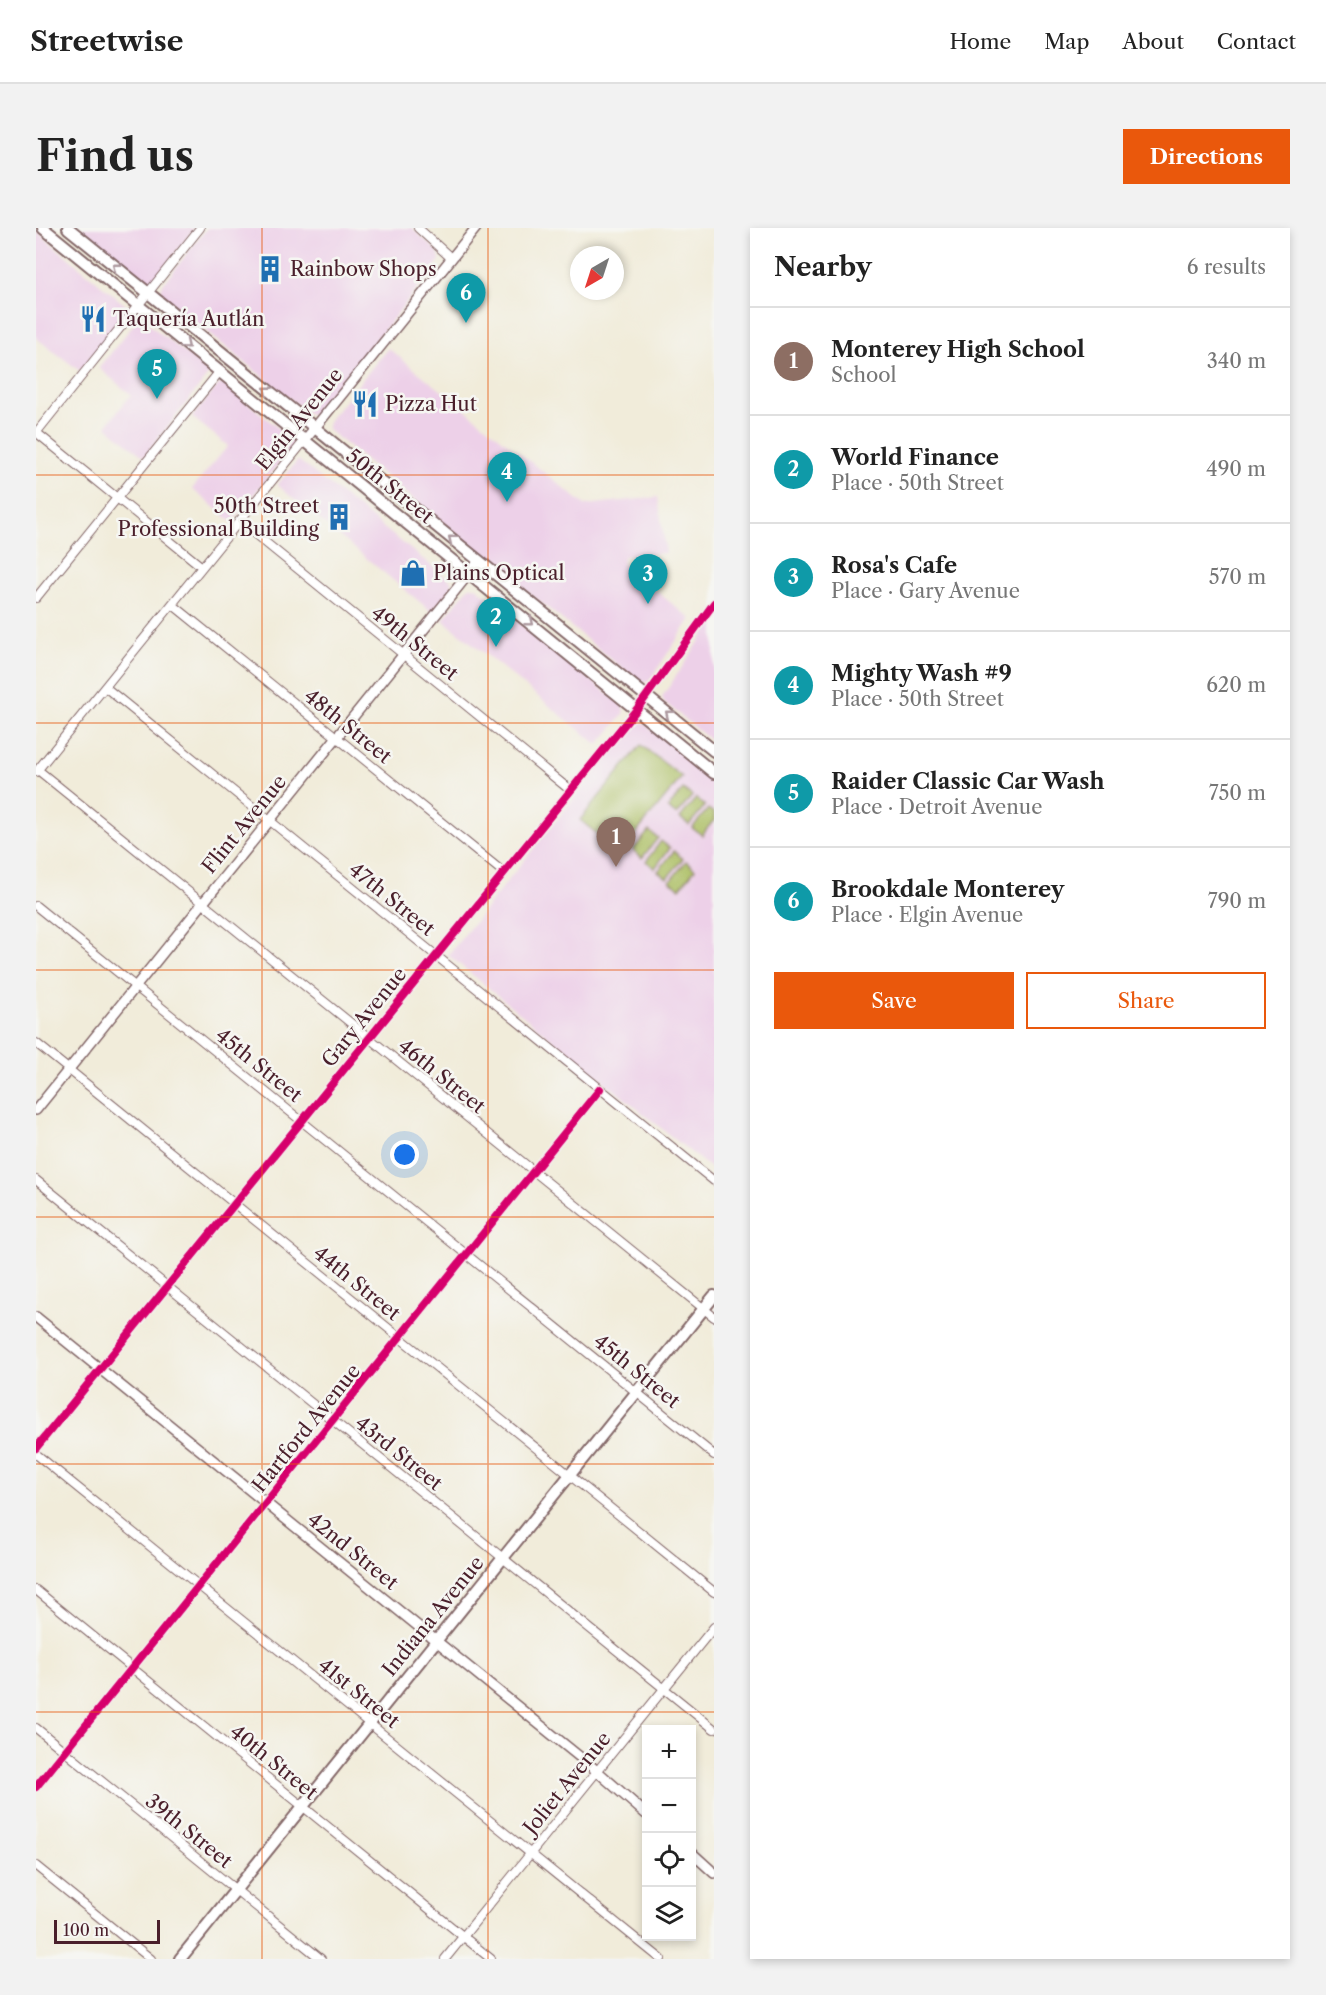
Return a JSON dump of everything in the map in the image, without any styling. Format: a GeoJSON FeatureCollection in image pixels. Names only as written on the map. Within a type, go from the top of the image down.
{"type":"FeatureCollection","features":[{"type":"Feature","properties":{"kind":"main road","name":"50th Street"},"geometry":{"type":"LineString","coordinates":[[44,228],[714,773]]}},
{"type":"Feature","properties":{"kind":"main road","name":"50th Street"},"geometry":{"type":"LineString","coordinates":[[68,228],[714,751]]}},
{"type":"Feature","properties":{"kind":"main road","name":"Indiana Avenue"},"geometry":{"type":"LineString","coordinates":[[180,1959],[714,1296]]}},
{"type":"Feature","properties":{"kind":"street"},"geometry":{"type":"LineString","coordinates":[[200,228],[36,433],[202,567]]}},
{"type":"Feature","properties":{"kind":"street"},"geometry":{"type":"LineString","coordinates":[[418,228],[452,258]]}},
{"type":"Feature","properties":{"kind":"street","name":"Elgin Avenue"},"geometry":{"type":"LineString","coordinates":[[37,771],[476,228]]}},
{"type":"Feature","properties":{"kind":"street"},"geometry":{"type":"LineString","coordinates":[[36,598],[219,371]]}},
{"type":"Feature","properties":{"kind":"street","name":"49th Street"},"geometry":{"type":"LineString","coordinates":[[239,521],[570,790]]}},
{"type":"Feature","properties":{"kind":"street","name":"Flint Avenue"},"geometry":{"type":"LineString","coordinates":[[36,1110],[479,561]]}},
{"type":"Feature","properties":{"kind":"street","name":"Gary Avenue"},"geometry":{"type":"LineString","coordinates":[[36,1448],[637,710],[714,603]]}},
{"type":"Feature","properties":{"kind":"street","name":"48th Street"},"geometry":{"type":"LineString","coordinates":[[172,604],[503,872]]}},
{"type":"Feature","properties":{"kind":"street","name":"47th Street"},"geometry":{"type":"LineString","coordinates":[[105,687],[714,1181]]}},
{"type":"Feature","properties":{"kind":"street","name":"46th Street"},"geometry":{"type":"LineString","coordinates":[[37,771],[714,1317]]}},
{"type":"Feature","properties":{"kind":"street","name":"45th Street"},"geometry":{"type":"LineString","coordinates":[[36,906],[714,1455]]}},
{"type":"Feature","properties":{"kind":"street","name":"44th Street"},"geometry":{"type":"LineString","coordinates":[[36,1043],[714,1592]]}},
{"type":"Feature","properties":{"kind":"street","name":"Hartford Avenue"},"geometry":{"type":"LineString","coordinates":[[36,1787],[600,1089]]}},
{"type":"Feature","properties":{"kind":"street","name":"43rd Street"},"geometry":{"type":"LineString","coordinates":[[36,1180],[714,1729]]}},
{"type":"Feature","properties":{"kind":"street","name":"42nd Street"},"geometry":{"type":"LineString","coordinates":[[36,1317],[597,1771],[642,1810]]}},
{"type":"Feature","properties":{"kind":"street","name":"41st Street"},"geometry":{"type":"LineString","coordinates":[[36,1454],[661,1959]]}},
{"type":"Feature","properties":{"kind":"street","name":"40th Street"},"geometry":{"type":"LineString","coordinates":[[36,1590],[491,1959]]}},
{"type":"Feature","properties":{"kind":"street","name":"Joliet Avenue"},"geometry":{"type":"LineString","coordinates":[[445,1959],[714,1627]]}},
{"type":"Feature","properties":{"kind":"street","name":"39th Street"},"geometry":{"type":"LineString","coordinates":[[36,1728],[321,1959]]}},
{"type":"Feature","properties":{"kind":"street"},"geometry":{"type":"LineString","coordinates":[[696,1857],[714,1873]]}},
{"type":"Feature","properties":{"kind":"street"},"geometry":{"type":"LineString","coordinates":[[36,1866],[152,1959]]}},
{"type":"Feature","properties":{"kind":"shaded area"},"geometry":{"type":"Polygon","coordinates":[[[78,228],[195,228],[155,279],[148,282],[142,280],[78,228]]]}},
{"type":"Feature","properties":{"kind":"shaded area"},"geometry":{"type":"Polygon","coordinates":[[[207,228],[412,228],[438,252],[440,260],[319,412],[310,415],[160,294],[161,287],[207,228]]]}},
{"type":"Feature","properties":{"kind":"shaded area"},"geometry":{"type":"Polygon","coordinates":[[[36,231],[129,308],[127,314],[80,371],[36,338],[36,231]]]}},
{"type":"Feature","properties":{"kind":"shaded area"},"geometry":{"type":"Polygon","coordinates":[[[141,318],[207,370],[209,374],[144,457],[106,426],[131,395],[99,368],[141,318]]]}},
{"type":"Feature","properties":{"kind":"shaded area"},"geometry":{"type":"Polygon","coordinates":[[[388,348],[585,505],[658,497],[666,553],[623,556],[623,564],[691,619],[649,681],[642,683],[638,681],[328,430],[327,424],[330,419],[388,348]]]}},
{"type":"Feature","properties":{"kind":"shaded area"},"geometry":{"type":"Polygon","coordinates":[[[219,384],[226,385],[294,441],[293,446],[232,522],[192,489],[228,446],[192,417],[219,384]]]}},
{"type":"Feature","properties":{"kind":"shaded area"},"geometry":{"type":"Polygon","coordinates":[[[298,460],[452,582],[452,587],[432,612],[277,485],[298,460]]]}},
{"type":"Feature","properties":{"kind":"shaded area"},"geometry":{"type":"Polygon","coordinates":[[[469,587],[476,587],[623,706],[624,714],[598,745],[443,620],[469,587]]]}},
{"type":"Feature","properties":{"kind":"shaded area"},"geometry":{"type":"Polygon","coordinates":[[[713,621],[714,743],[664,702],[662,697],[713,621]]]}},
{"type":"Feature","properties":{"kind":"shaded area"},"geometry":{"type":"Polygon","coordinates":[[[644,723],[714,780],[714,1171],[448,955],[634,724],[644,723]]]}},
{"type":"Feature","properties":{"kind":"green space"},"geometry":{"type":"Polygon","coordinates":[[[641,745],[682,777],[620,853],[580,820],[641,745]]]}},
{"type":"Feature","properties":{"kind":"green space"},"geometry":{"type":"Polygon","coordinates":[[[683,789],[692,796],[677,815],[668,808],[683,789]]]}},
{"type":"Feature","properties":{"kind":"green space"},"geometry":{"type":"Polygon","coordinates":[[[696,798],[705,806],[689,825],[680,818],[696,798]]]}},
{"type":"Feature","properties":{"kind":"green space"},"geometry":{"type":"Polygon","coordinates":[[[708,809],[714,813],[714,820],[702,835],[692,828],[708,809]]]}},
{"type":"Feature","properties":{"kind":"green space"},"geometry":{"type":"Polygon","coordinates":[[[649,831],[658,838],[642,858],[633,850],[649,831]]]}},
{"type":"Feature","properties":{"kind":"green space"},"geometry":{"type":"Polygon","coordinates":[[[661,841],[670,848],[655,868],[646,861],[661,841]]]}},
{"type":"Feature","properties":{"kind":"green space"},"geometry":{"type":"Polygon","coordinates":[[[674,851],[683,859],[667,878],[658,871],[674,851]]]}},
{"type":"Feature","properties":{"kind":"green space"},"geometry":{"type":"Polygon","coordinates":[[[686,861],[695,869],[680,888],[670,881],[686,861]]]}},
{"type":"Feature","properties":{"kind":"cycle path"},"geometry":{"type":"LineString","coordinates":[[36,1448],[637,709],[714,603]]}},
{"type":"Feature","properties":{"kind":"cycle path"},"geometry":{"type":"LineString","coordinates":[[36,1787],[600,1089]]}},
{"type":"Feature","properties":{"kind":"place","name":"Rainbow Shops"},"geometry":{"type":"Point","coordinates":[270,269]}},
{"type":"Feature","properties":{"kind":"place","name":"Taquería Autlán"},"geometry":{"type":"Point","coordinates":[93,319]}},
{"type":"Feature","properties":{"kind":"place","name":"Brookdale Monterey"},"geometry":{"type":"Point","coordinates":[466,323]}},
{"type":"Feature","properties":{"kind":"place","name":"Raider Classic Car Wash"},"geometry":{"type":"Point","coordinates":[157,399]}},
{"type":"Feature","properties":{"kind":"place","name":"Pizza Hut"},"geometry":{"type":"Point","coordinates":[365,404]}},
{"type":"Feature","properties":{"kind":"place","name":"Mighty Wash #9"},"geometry":{"type":"Point","coordinates":[507,502]}},
{"type":"Feature","properties":{"kind":"place","name":"50th Street Professional Building"},"geometry":{"type":"Point","coordinates":[339,517]}},
{"type":"Feature","properties":{"kind":"place","name":"Plains Optical"},"geometry":{"type":"Point","coordinates":[413,573]}},
{"type":"Feature","properties":{"kind":"place","name":"Rosa's Cafe"},"geometry":{"type":"Point","coordinates":[648,604]}},
{"type":"Feature","properties":{"kind":"place","name":"World Finance"},"geometry":{"type":"Point","coordinates":[496,647]}},
{"type":"Feature","properties":{"kind":"place","name":"Monterey High School"},"geometry":{"type":"Point","coordinates":[616,867]}}]}
